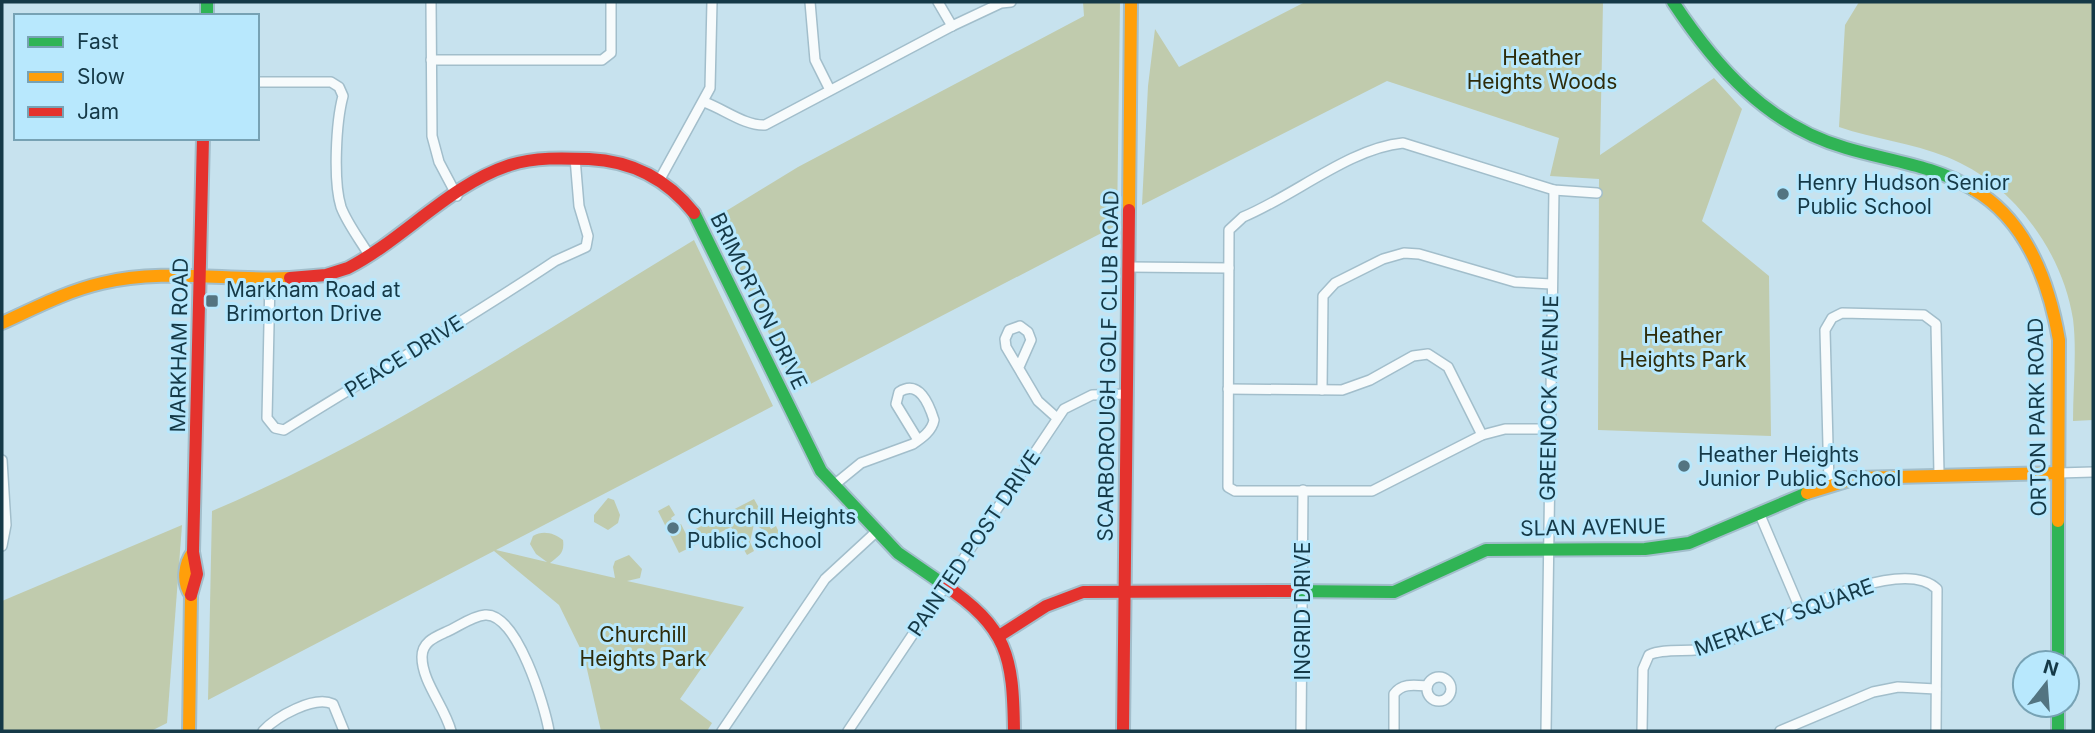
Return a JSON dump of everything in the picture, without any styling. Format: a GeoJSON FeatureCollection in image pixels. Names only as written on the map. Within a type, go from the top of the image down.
{"type":"FeatureCollection","features":[{"type":"Feature","properties":{"kind":"street"},"geometry":{"type":"LineString","coordinates":[[431,2],[433,145],[444,176],[457,195]]}},
{"type":"Feature","properties":{"kind":"street"},"geometry":{"type":"LineString","coordinates":[[431,60],[602,60],[611,53],[611,2]]}},
{"type":"Feature","properties":{"kind":"street"},"geometry":{"type":"LineString","coordinates":[[660,179],[704,102],[711,79],[712,2]]}},
{"type":"Feature","properties":{"kind":"street"},"geometry":{"type":"LineString","coordinates":[[810,2],[813,47],[830,90]]}},
{"type":"Feature","properties":{"kind":"street"},"geometry":{"type":"LineString","coordinates":[[938,2],[952,26]]}},
{"type":"Feature","properties":{"kind":"street"},"geometry":{"type":"LineString","coordinates":[[704,102],[731,112],[751,125],[765,125],[952,26],[1001,3],[1011,2]]}},
{"type":"Feature","properties":{"kind":"street","name":"SCARBOROUGH GOLF CLUB ROAD"},"geometry":{"type":"LineString","coordinates":[[1123,731],[1131,2]]}},
{"type":"Feature","properties":{"kind":"street","name":"ORTON PARK ROAD"},"geometry":{"type":"LineString","coordinates":[[1673,2],[1731,76],[1786,123],[1836,146],[1937,171],[1988,199],[2010,220],[2042,268],[2054,305],[2059,340],[2058,649]]}},
{"type":"Feature","properties":{"kind":"street"},"geometry":{"type":"LineString","coordinates":[[259,82],[331,82],[339,87],[343,96],[339,111],[338,190],[341,208],[369,255]]}},
{"type":"Feature","properties":{"kind":"street","name":"MARKHAM ROAD"},"geometry":{"type":"LineString","coordinates":[[189,731],[191,595],[186,588],[186,561],[193,552],[203,140]]}},
{"type":"Feature","properties":{"kind":"street"},"geometry":{"type":"LineString","coordinates":[[1549,429],[1505,429],[1482,435],[1371,491],[1235,491],[1228,487],[1229,230],[1236,221],[1386,145],[1403,143],[1420,146],[1554,190],[1597,192]]}},
{"type":"Feature","properties":{"kind":"street","name":"BRIMORTON DRIVE"},"geometry":{"type":"LineString","coordinates":[[2,323],[62,296],[114,280],[199,276],[270,278],[333,274],[369,255],[457,195],[507,167],[541,159],[625,163],[660,179],[695,214],[811,454],[834,485],[898,553],[968,601],[999,636],[1013,676],[1014,731]]}},
{"type":"Feature","properties":{"kind":"street","name":"PEACE DRIVE"},"geometry":{"type":"LineString","coordinates":[[270,278],[267,418],[275,428],[284,430],[301,417],[356,388],[555,261],[586,247],[589,236],[579,206],[575,159]]}},
{"type":"Feature","properties":{"kind":"street","name":"GREENOCK AVENUE"},"geometry":{"type":"LineString","coordinates":[[1546,731],[1554,190]]}},
{"type":"Feature","properties":{"kind":"street"},"geometry":{"type":"LineString","coordinates":[[1322,390],[1323,296],[1335,283],[1383,258],[1410,252],[1515,282],[1551,285]]}},
{"type":"Feature","properties":{"kind":"street"},"geometry":{"type":"LineString","coordinates":[[1129,267],[1229,268]]}},
{"type":"Feature","properties":{"kind":"street"},"geometry":{"type":"LineString","coordinates":[[1829,484],[1825,330],[1832,317],[1842,313],[1924,315],[1936,324],[1939,474]]}},
{"type":"Feature","properties":{"kind":"street"},"geometry":{"type":"LineString","coordinates":[[1228,389],[1342,390],[1358,385],[1413,356],[1428,354],[1448,367],[1482,435]]}},
{"type":"Feature","properties":{"kind":"street"},"geometry":{"type":"LineString","coordinates":[[1019,367],[1038,401],[1057,418]]}},
{"type":"Feature","properties":{"kind":"street"},"geometry":{"type":"LineString","coordinates":[[834,485],[861,463],[918,440],[933,427],[934,416],[922,394],[915,389],[905,388],[899,392],[896,404],[918,440]]}},
{"type":"Feature","properties":{"kind":"street","name":"PAINTED POST DRIVE"},"geometry":{"type":"LineString","coordinates":[[848,731],[1057,418],[1072,404],[1092,395],[1127,394]]}},
{"type":"Feature","properties":{"kind":"street"},"geometry":{"type":"LineString","coordinates":[[2,460],[6,525],[2,546]]}},
{"type":"Feature","properties":{"kind":"street"},"geometry":{"type":"LineString","coordinates":[[2058,472],[2093,472]]}},
{"type":"Feature","properties":{"kind":"street","name":"SLAN AVENUE"},"geometry":{"type":"LineString","coordinates":[[999,636],[1054,599],[1071,593],[1394,592],[1486,550],[1547,547],[1645,549],[1676,546],[1705,539],[1829,484],[1856,478],[2058,472]]}},
{"type":"Feature","properties":{"kind":"street","name":"INGRID DRIVE"},"geometry":{"type":"LineString","coordinates":[[1301,731],[1303,490]]}},
{"type":"Feature","properties":{"kind":"street"},"geometry":{"type":"LineString","coordinates":[[1760,515],[1800,608]]}},
{"type":"Feature","properties":{"kind":"street"},"geometry":{"type":"LineString","coordinates":[[722,731],[825,579],[876,532]]}},
{"type":"Feature","properties":{"kind":"street","name":"MERKLEY SQUARE"},"geometry":{"type":"LineString","coordinates":[[1642,731],[1643,669],[1649,655],[1712,648],[1800,608],[1867,583],[1929,583],[1937,589],[1936,731]]}},
{"type":"Feature","properties":{"kind":"street"},"geometry":{"type":"LineString","coordinates":[[451,731],[424,666],[423,650],[431,639],[485,615],[496,616],[522,651],[543,701],[549,731]]}},
{"type":"Feature","properties":{"kind":"street"},"geometry":{"type":"LineString","coordinates":[[1394,731],[1394,694],[1408,685],[1427,686]]}},
{"type":"Feature","properties":{"kind":"street"},"geometry":{"type":"LineString","coordinates":[[1780,731],[1873,692],[1898,687],[1936,689]]}},
{"type":"Feature","properties":{"kind":"street"},"geometry":{"type":"LineString","coordinates":[[263,731],[276,721],[320,701],[332,704],[344,731]]}},
{"type":"Feature","properties":{"kind":"green space"},"geometry":{"type":"Polygon","coordinates":[[[1083,2],[1120,2],[1117,225],[797,391],[713,219],[798,167],[1084,16],[1083,2]]]}},
{"type":"Feature","properties":{"kind":"green space"},"geometry":{"type":"Polygon","coordinates":[[[1305,2],[1603,2],[1600,155],[1714,78],[1742,109],[1702,221],[1769,276],[1771,436],[1598,430],[1599,179],[1550,176],[1559,138],[1387,81],[1142,205],[1148,86],[1155,29],[1179,67],[1305,2]]]}},
{"type":"Feature","properties":{"kind":"green space"},"geometry":{"type":"Polygon","coordinates":[[[1859,2],[2093,2],[2093,420],[2073,421],[2073,319],[2058,268],[2045,244],[2013,201],[1971,169],[1947,157],[1839,127],[1845,25],[1859,2]]]}},
{"type":"Feature","properties":{"kind":"green space","name":"Churchill Heights Park"},"geometry":{"type":"Polygon","coordinates":[[[694,240],[773,406],[496,550],[547,562],[536,554],[530,544],[533,536],[548,533],[563,540],[563,549],[550,563],[615,578],[615,561],[629,555],[642,569],[640,578],[627,581],[744,607],[680,699],[712,723],[707,731],[601,731],[584,656],[559,605],[494,551],[208,700],[212,511],[275,483],[398,419],[694,240]]]}},
{"type":"Feature","properties":{"kind":"green space"},"geometry":{"type":"Polygon","coordinates":[[[608,498],[614,500],[620,515],[618,523],[608,530],[594,522],[594,515],[608,498]]]}},
{"type":"Feature","properties":{"kind":"green space"},"geometry":{"type":"Polygon","coordinates":[[[754,499],[771,529],[776,526],[782,539],[773,542],[767,532],[754,524],[750,542],[754,551],[747,555],[731,527],[679,553],[658,511],[669,505],[675,515],[671,518],[675,527],[681,524],[686,534],[754,499]]]}},
{"type":"Feature","properties":{"kind":"green space"},"geometry":{"type":"Polygon","coordinates":[[[182,525],[167,723],[151,731],[2,731],[2,601],[182,525]]]}},
{"type":"Feature","properties":{"kind":"traffic: fast"},"geometry":{"type":"LineString","coordinates":[[207,2],[207,14]]}},
{"type":"Feature","properties":{"kind":"traffic: fast"},"geometry":{"type":"LineString","coordinates":[[1673,2],[1726,71],[1746,91],[1792,125],[1846,148],[1942,174],[1973,189]]}},
{"type":"Feature","properties":{"kind":"traffic: fast"},"geometry":{"type":"LineString","coordinates":[[694,213],[821,471],[898,553],[943,584]]}},
{"type":"Feature","properties":{"kind":"traffic: fast"},"geometry":{"type":"LineString","coordinates":[[1289,591],[1394,592],[1486,550],[1645,549],[1689,543],[1807,493]]}},
{"type":"Feature","properties":{"kind":"traffic: fast"},"geometry":{"type":"LineString","coordinates":[[2058,521],[2058,649]]}},
{"type":"Feature","properties":{"kind":"traffic: fast"},"geometry":{"type":"LineString","coordinates":[[2058,719],[2058,731]]}},
{"type":"Feature","properties":{"kind":"traffic: slow"},"geometry":{"type":"LineString","coordinates":[[1129,210],[1131,2]]}},
{"type":"Feature","properties":{"kind":"traffic: slow"},"geometry":{"type":"LineString","coordinates":[[1973,189],[1992,202],[2021,235],[2042,275],[2055,318],[2059,340],[2058,521]]}},
{"type":"Feature","properties":{"kind":"traffic: slow"},"geometry":{"type":"LineString","coordinates":[[2,323],[76,291],[125,279],[148,276],[290,278]]}},
{"type":"Feature","properties":{"kind":"traffic: slow"},"geometry":{"type":"LineString","coordinates":[[1807,493],[1856,478],[2058,473]]}},
{"type":"Feature","properties":{"kind":"traffic: slow"},"geometry":{"type":"LineString","coordinates":[[189,731],[191,595],[185,574],[193,552]]}},
{"type":"Feature","properties":{"kind":"traffic: jam"},"geometry":{"type":"LineString","coordinates":[[191,595],[197,574],[193,552],[203,140]]}},
{"type":"Feature","properties":{"kind":"traffic: jam"},"geometry":{"type":"LineString","coordinates":[[290,278],[326,275],[348,268],[369,256],[467,185],[510,165],[529,161],[559,158],[620,163],[661,182],[694,213]]}},
{"type":"Feature","properties":{"kind":"traffic: jam"},"geometry":{"type":"LineString","coordinates":[[1123,731],[1129,210]]}},
{"type":"Feature","properties":{"kind":"traffic: jam"},"geometry":{"type":"LineString","coordinates":[[943,584],[981,615],[994,630],[1002,646],[1012,683],[1014,731]]}},
{"type":"Feature","properties":{"kind":"traffic: jam"},"geometry":{"type":"LineString","coordinates":[[999,636],[1046,606],[1083,592],[1289,591]]}},
{"type":"Feature","properties":{"kind":"place","name":"Henry Hudson Senior Public School"},"geometry":{"type":"Point","coordinates":[1783,194]}},
{"type":"Feature","properties":{"kind":"place","name":"Markham Road at Brimorton Drive"},"geometry":{"type":"Point","coordinates":[212,301]}},
{"type":"Feature","properties":{"kind":"place","name":"Heather Heights Junior Public School"},"geometry":{"type":"Point","coordinates":[1684,466]}},
{"type":"Feature","properties":{"kind":"place","name":"Churchill Heights Public School"},"geometry":{"type":"Point","coordinates":[673,528]}},
{"type":"Feature","properties":{"kind":"park label","name":"Heather Heights Woods"},"geometry":{"type":"Point","coordinates":[1542,69]}},
{"type":"Feature","properties":{"kind":"park label","name":"Heather Heights Park"},"geometry":{"type":"Point","coordinates":[1683,347]}}]}
